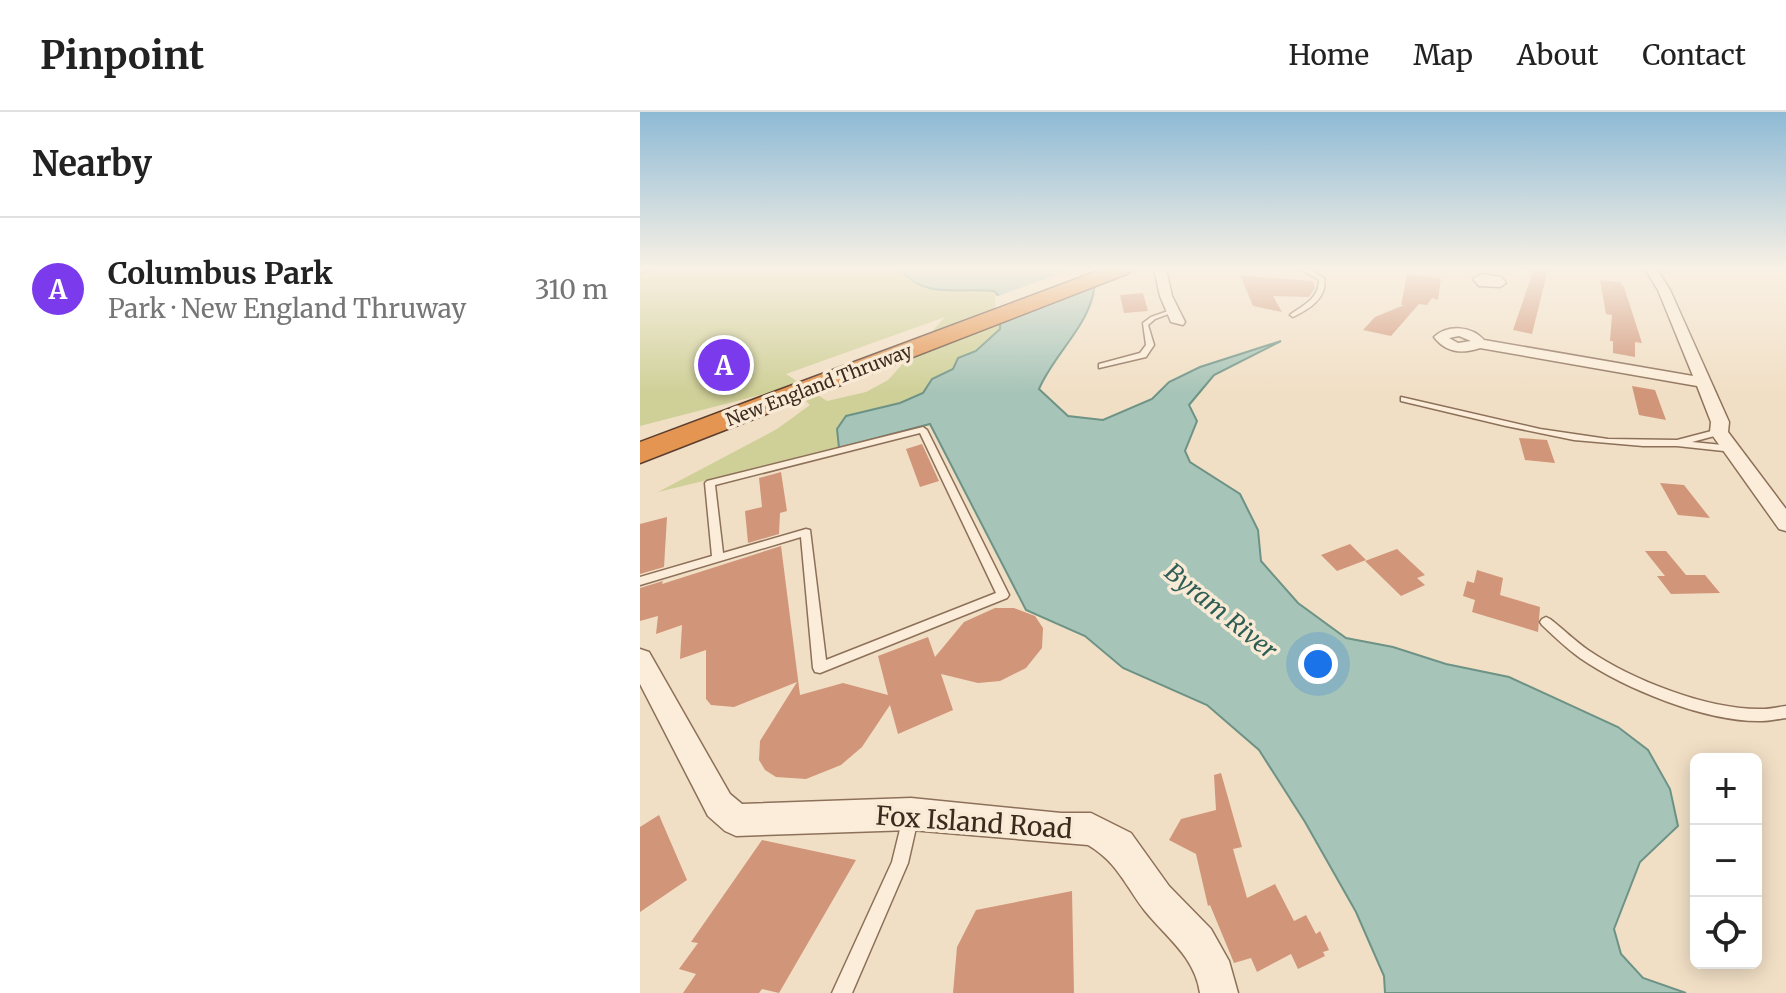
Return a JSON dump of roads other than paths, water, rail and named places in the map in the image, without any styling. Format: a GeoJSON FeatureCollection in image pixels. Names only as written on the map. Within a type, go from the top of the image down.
{"type":"FeatureCollection","features":[{"type":"Feature","properties":{"kind":"highway","name":"New England Thruway"},"geometry":{"type":"LineString","coordinates":[[640,436],[996,310]]}},
{"type":"Feature","properties":{"kind":"highway","name":"New England Thruway"},"geometry":{"type":"LineString","coordinates":[[640,453],[1001,310]]}},
{"type":"Feature","properties":{"kind":"street"},"geometry":{"type":"LineString","coordinates":[[1173,310],[1176,316]]}},
{"type":"Feature","properties":{"kind":"street"},"geometry":{"type":"LineString","coordinates":[[1672,310],[1720,422],[1719,432],[1733,449],[1753,484],[1786,524]]}},
{"type":"Feature","properties":{"kind":"street"},"geometry":{"type":"LineString","coordinates":[[1478,343],[1702,382]]}},
{"type":"Feature","properties":{"kind":"street","name":"Fox Island Road"},"geometry":{"type":"LineString","coordinates":[[640,659],[719,805],[736,820],[911,814],[1061,829],[1091,829],[1119,845],[1157,898],[1198,942],[1216,974],[1219,993]]}},
{"type":"Feature","properties":{"kind":"lane"},"geometry":{"type":"LineString","coordinates":[[1293,315],[1300,310]]}},
{"type":"Feature","properties":{"kind":"lane"},"geometry":{"type":"LineString","coordinates":[[1102,366],[1143,355],[1150,345],[1145,324],[1153,318],[1176,316]]}},
{"type":"Feature","properties":{"kind":"lane"},"geometry":{"type":"LineString","coordinates":[[1404,399],[1587,441],[1641,445],[1677,443],[1733,449]]}},
{"type":"Feature","properties":{"kind":"lane"},"geometry":{"type":"LineString","coordinates":[[640,581],[718,558],[806,532],[820,668],[1003,595],[923,430],[710,483],[718,558]]}},
{"type":"Feature","properties":{"kind":"lane"},"geometry":{"type":"LineString","coordinates":[[1677,443],[1719,432]]}},
{"type":"Feature","properties":{"kind":"lane"},"geometry":{"type":"LineString","coordinates":[[1546,622],[1589,657],[1665,694],[1730,713],[1769,717],[1786,712]]}},
{"type":"Feature","properties":{"kind":"lane"},"geometry":{"type":"LineString","coordinates":[[842,993],[900,863],[911,814]]}},
{"type":"Feature","properties":{"kind":"water","name":"Byram River"},"geometry":{"type":"Polygon","coordinates":[[[1001,310],[1087,310],[1039,389],[1068,416],[1103,420],[1152,399],[1169,382],[1200,367],[1281,341],[1214,375],[1189,405],[1197,421],[1185,451],[1190,462],[1240,494],[1258,530],[1261,561],[1298,603],[1346,638],[1509,677],[1618,727],[1648,750],[1670,789],[1678,826],[1640,862],[1614,929],[1621,954],[1643,978],[1686,993],[1385,993],[1384,976],[1356,912],[1305,822],[1259,750],[1207,705],[1123,668],[1085,636],[1026,610],[930,424],[839,448],[837,429],[846,416],[900,403],[923,393],[932,379],[953,369],[958,358],[976,351],[1000,329],[1001,310]]]}},
{"type":"Feature","properties":{"kind":"place","name":"Columbus Park"},"geometry":{"type":"Point","coordinates":[724,365]}}]}
